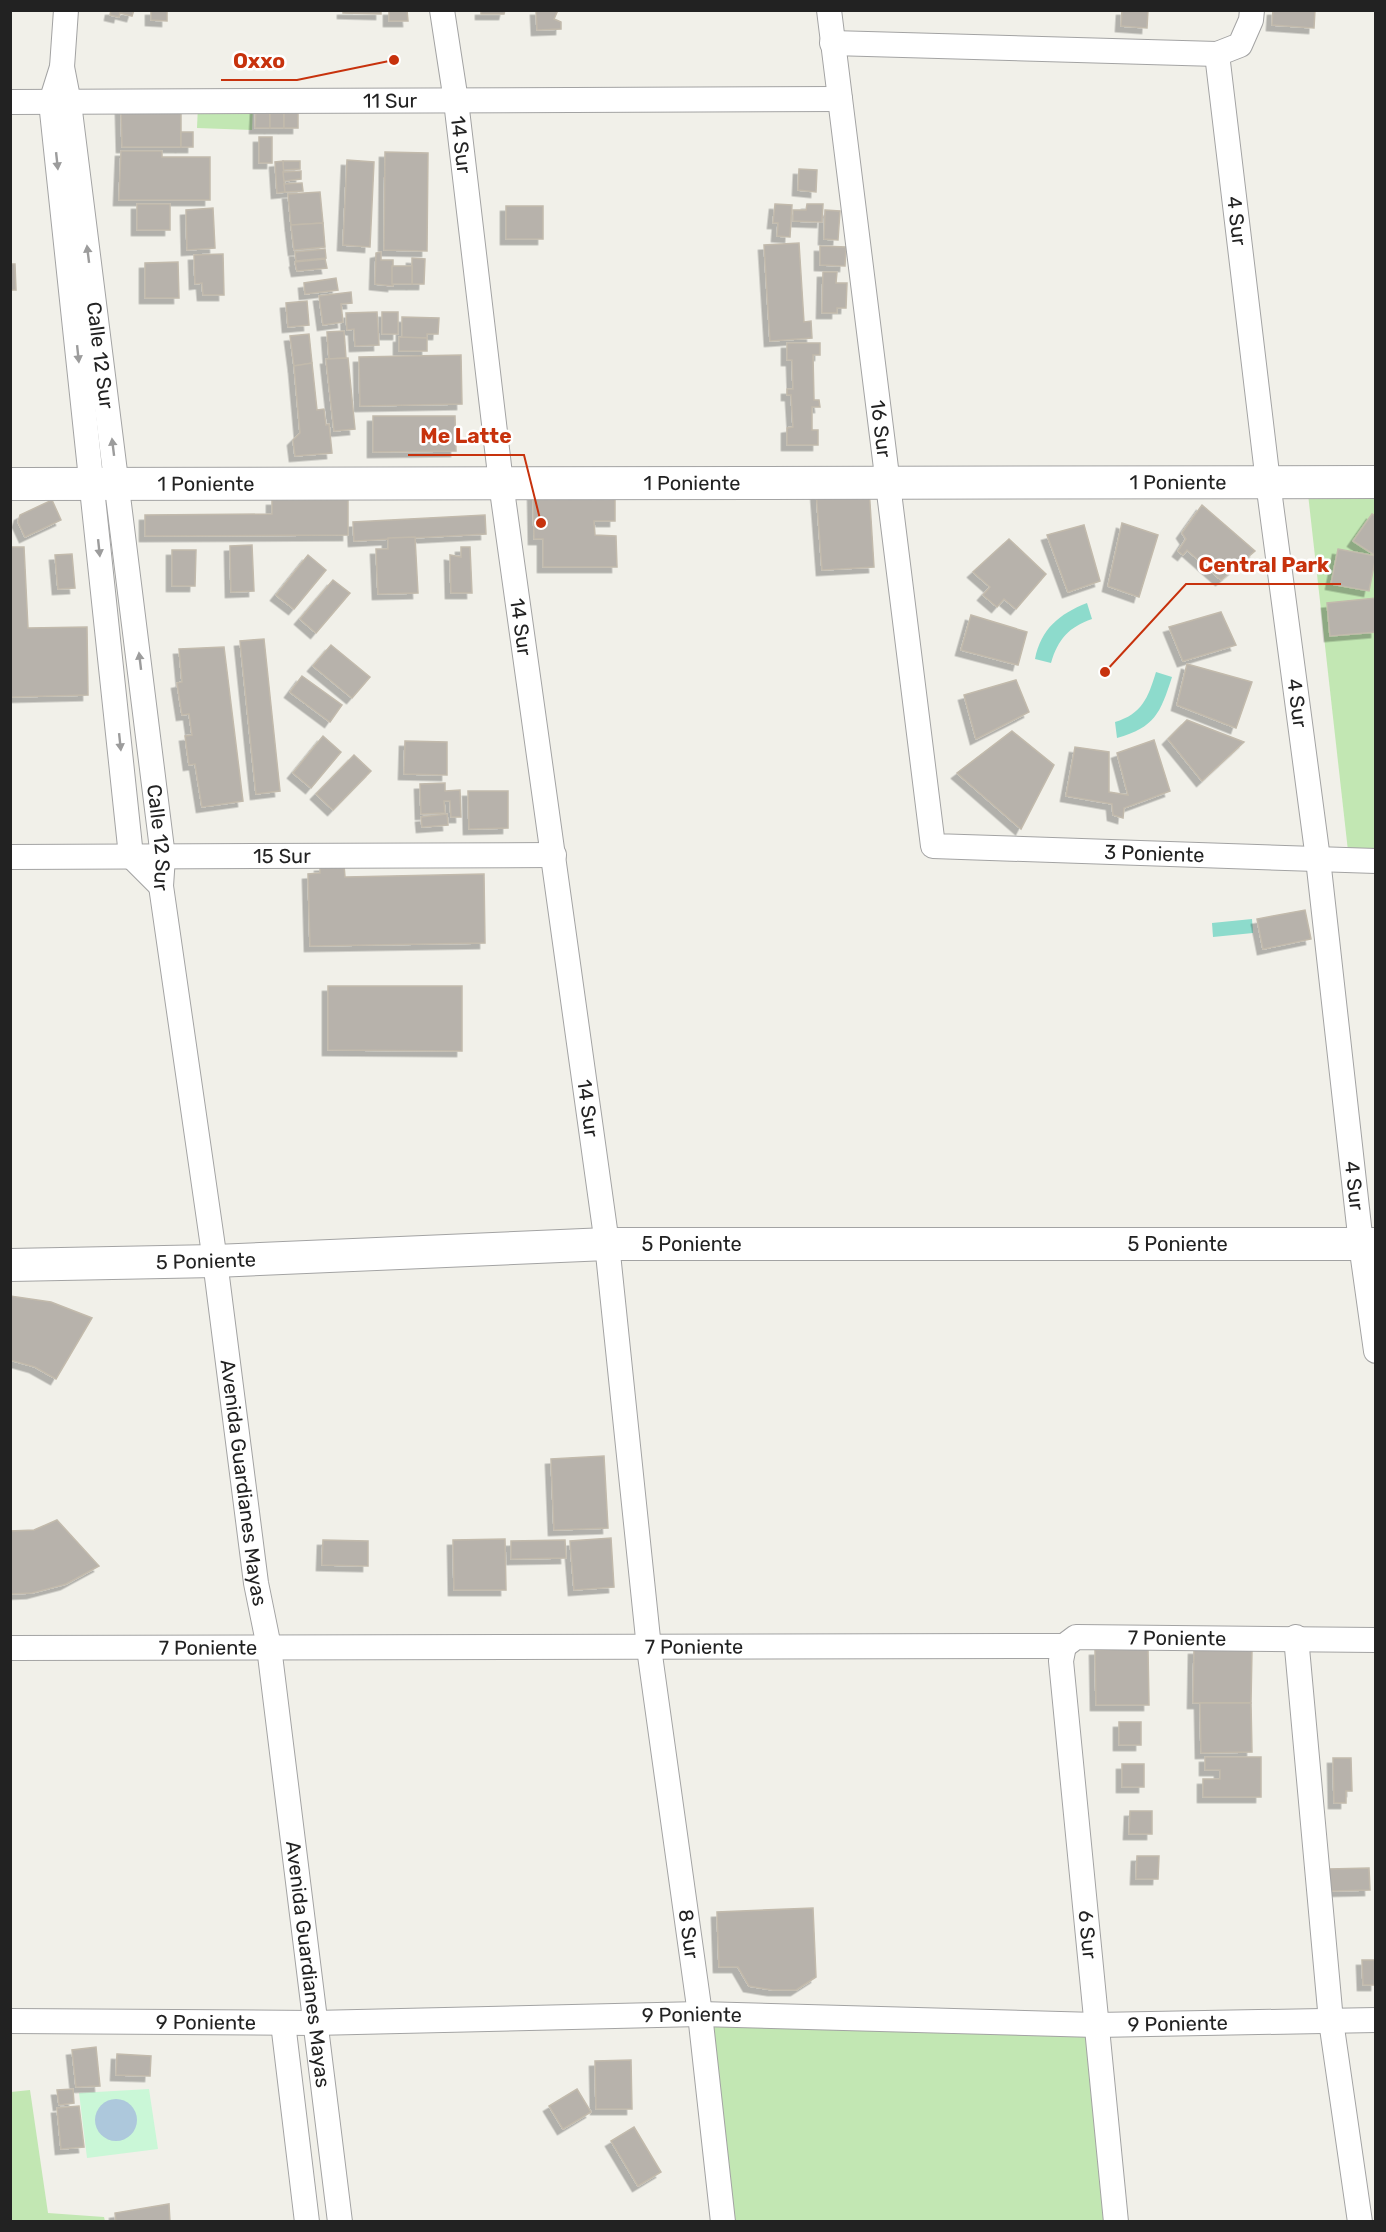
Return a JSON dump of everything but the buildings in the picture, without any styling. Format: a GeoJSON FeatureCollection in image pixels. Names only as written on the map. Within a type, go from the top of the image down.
{"type":"FeatureCollection","features":[{"type":"Feature","properties":{"kind":"street","name":"Calle 12 Sur"},"geometry":{"type":"LineString","coordinates":[[66,10],[60,103],[105,483],[132,598],[163,857],[161,886]]}},
{"type":"Feature","properties":{"kind":"street","name":"14 Sur"},"geometry":{"type":"LineString","coordinates":[[442,10],[456,101],[501,483],[607,1244],[649,1648]]}},
{"type":"Feature","properties":{"kind":"street","name":"16 Sur"},"geometry":{"type":"LineString","coordinates":[[829,10],[933,846]]}},
{"type":"Feature","properties":{"kind":"street"},"geometry":{"type":"LineString","coordinates":[[832,43],[1217,54],[1240,45],[1251,20],[1252,10]]}},
{"type":"Feature","properties":{"kind":"street","name":"4 Sur"},"geometry":{"type":"LineString","coordinates":[[1217,54],[1268,482],[1368,1244],[1376,1351]]}},
{"type":"Feature","properties":{"kind":"street","name":"11 Sur"},"geometry":{"type":"LineString","coordinates":[[10,102],[840,99]]}},
{"type":"Feature","properties":{"kind":"street","name":"1 Poniente"},"geometry":{"type":"LineString","coordinates":[[10,484],[1376,482]]}},
{"type":"Feature","properties":{"kind":"street","name":"Calle 12 Sur"},"geometry":{"type":"LineString","coordinates":[[105,483],[105,603],[131,856],[161,886]]}},
{"type":"Feature","properties":{"kind":"street"},"geometry":{"type":"LineString","coordinates":[[105,603],[132,598]]}},
{"type":"Feature","properties":{"kind":"street","name":"3 Poniente"},"geometry":{"type":"LineString","coordinates":[[933,846],[1376,861]]}},
{"type":"Feature","properties":{"kind":"street","name":"15 Sur"},"geometry":{"type":"LineString","coordinates":[[10,857],[554,855]]}},
{"type":"Feature","properties":{"kind":"street","name":"Avenida Guardianes Mayas"},"geometry":{"type":"LineString","coordinates":[[161,886],[215,1261],[256,1583],[269,1647],[339,2222]]}},
{"type":"Feature","properties":{"kind":"street","name":"5 Poniente"},"geometry":{"type":"LineString","coordinates":[[10,1265],[215,1261],[607,1244],[1368,1244]]}},
{"type":"Feature","properties":{"kind":"street","name":"7 Poniente"},"geometry":{"type":"LineString","coordinates":[[10,1648],[1064,1646],[1076,1637],[1296,1637],[1376,1640]]}},
{"type":"Feature","properties":{"kind":"street"},"geometry":{"type":"LineString","coordinates":[[1296,1637],[1331,2021],[1360,2222]]}},
{"type":"Feature","properties":{"kind":"street","name":"6 Sur"},"geometry":{"type":"LineString","coordinates":[[1064,1646],[1062,1661],[1116,2222]]}},
{"type":"Feature","properties":{"kind":"street","name":"8 Sur"},"geometry":{"type":"LineString","coordinates":[[649,1648],[700,2014],[723,2222]]}},
{"type":"Feature","properties":{"kind":"street","name":"9 Poniente"},"geometry":{"type":"LineString","coordinates":[[10,2021],[314,2023],[700,2014],[1096,2025],[1376,2020]]}},
{"type":"Feature","properties":{"kind":"street"},"geometry":{"type":"LineString","coordinates":[[284,2023],[307,2222]]}},
{"type":"Feature","properties":{"kind":"green space"},"geometry":{"type":"Polygon","coordinates":[[[198,105],[253,107],[252,130],[197,128],[198,105]]]}},
{"type":"Feature","properties":{"kind":"green space"},"geometry":{"type":"Polygon","coordinates":[[[1375,493],[1375,851],[1348,851],[1308,494],[1375,493]]]}},
{"type":"Feature","properties":{"kind":"green space"},"geometry":{"type":"Polygon","coordinates":[[[710,2023],[1089,2033],[1106,2221],[733,2221],[710,2023]]]}},
{"type":"Feature","properties":{"kind":"green space"},"geometry":{"type":"Polygon","coordinates":[[[149,2089],[158,2149],[87,2158],[79,2093],[149,2089]]]}},
{"type":"Feature","properties":{"kind":"green space"},"geometry":{"type":"Polygon","coordinates":[[[30,2090],[48,2213],[104,2217],[105,2221],[11,2221],[11,2092],[30,2090]]]}},
{"type":"Feature","properties":{"kind":"shaded area"},"geometry":{"type":"Polygon","coordinates":[[[1087,603],[1092,619],[1077,626],[1066,635],[1057,647],[1051,663],[1035,659],[1042,639],[1053,624],[1068,612],[1087,603]]]}},
{"type":"Feature","properties":{"kind":"shaded area"},"geometry":{"type":"Polygon","coordinates":[[[1156,672],[1172,677],[1159,710],[1148,724],[1117,738],[1115,722],[1132,714],[1143,704],[1156,672]]]}},
{"type":"Feature","properties":{"kind":"shaded area"},"geometry":{"type":"Polygon","coordinates":[[[1252,919],[1253,933],[1213,937],[1212,923],[1252,919]]]}},
{"type":"Feature","properties":{"kind":"shaded area"},"geometry":{"type":"Polygon","coordinates":[[[116,2099],[131,2105],[137,2120],[131,2135],[116,2141],[101,2135],[95,2120],[101,2105],[116,2099]]]}},
{"type":"Feature","properties":{"kind":"place","name":"Oxxo"},"geometry":{"type":"Point","coordinates":[394,60]}},
{"type":"Feature","properties":{"kind":"place","name":"Me Latte"},"geometry":{"type":"Point","coordinates":[541,523]}},
{"type":"Feature","properties":{"kind":"place","name":"Central Park"},"geometry":{"type":"Point","coordinates":[1105,672]}}]}
